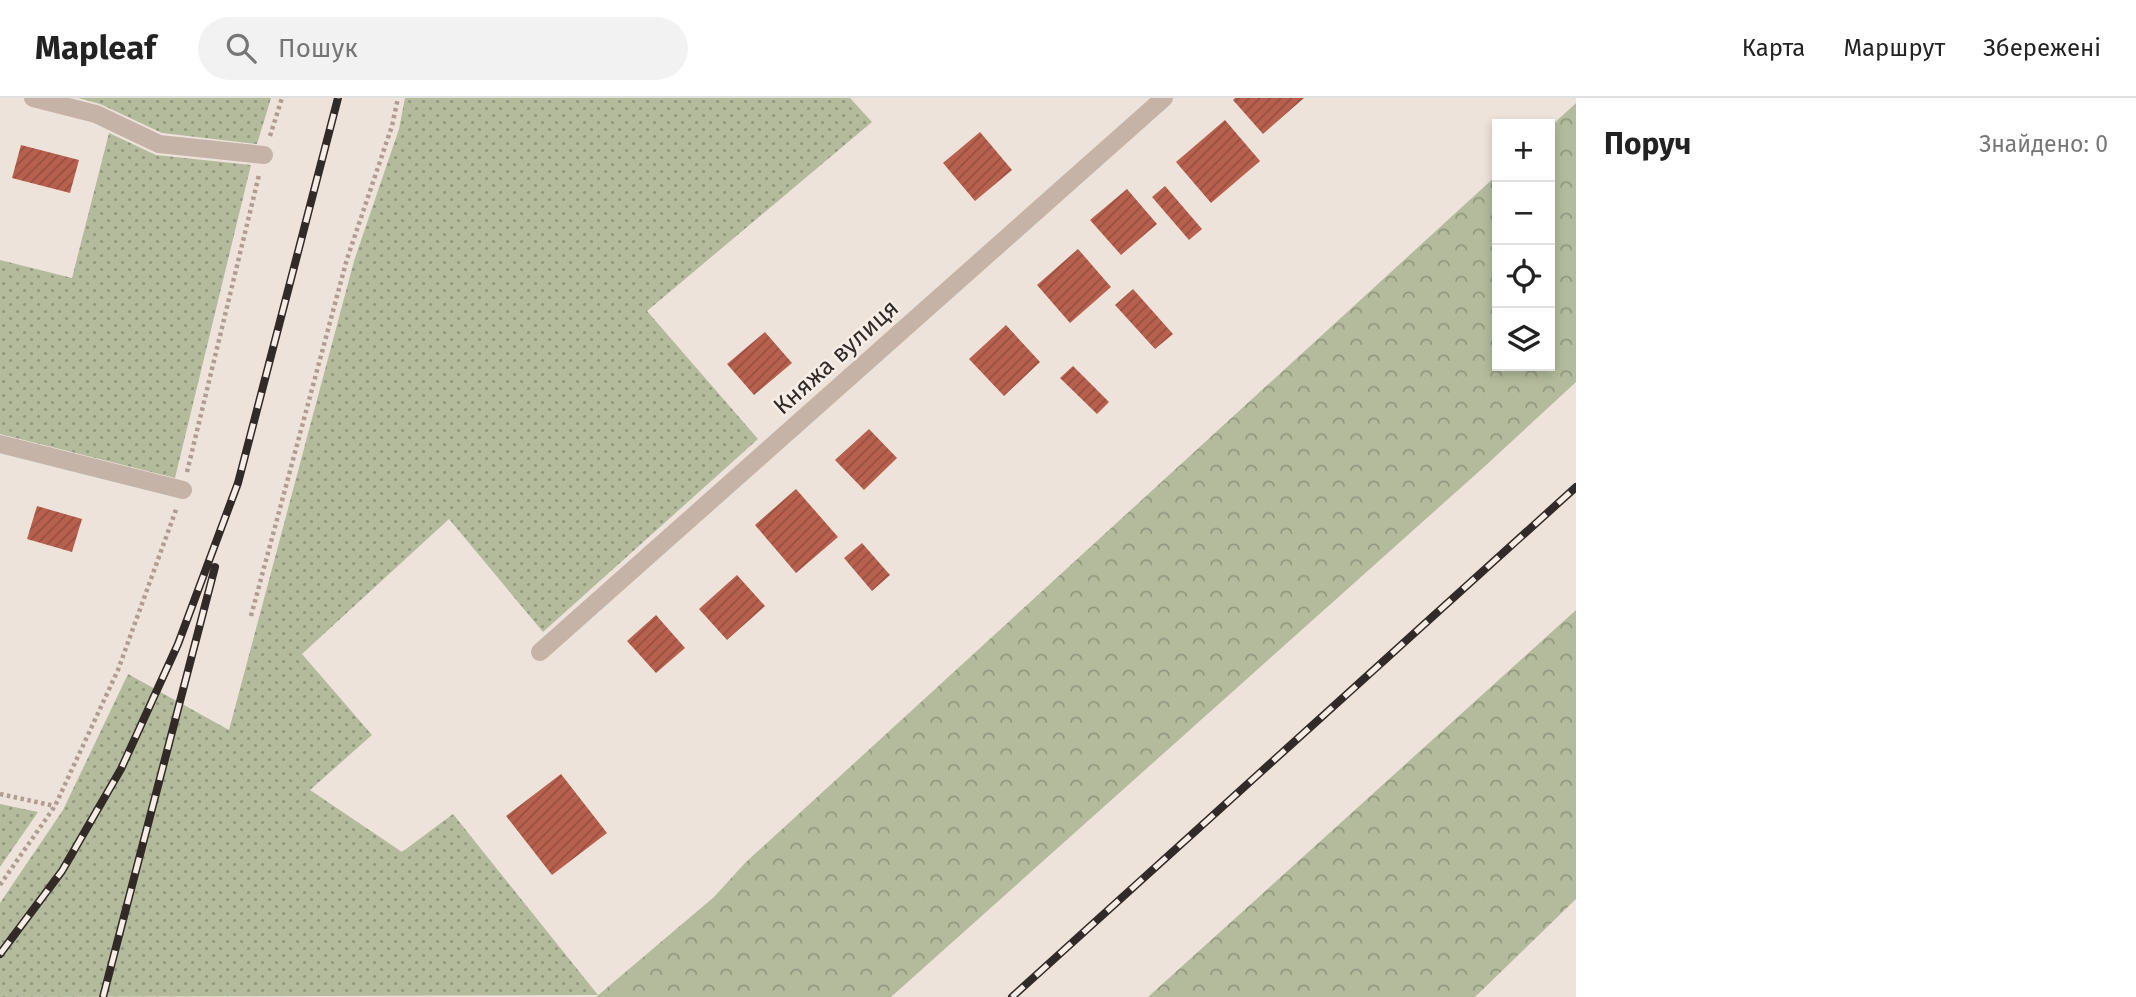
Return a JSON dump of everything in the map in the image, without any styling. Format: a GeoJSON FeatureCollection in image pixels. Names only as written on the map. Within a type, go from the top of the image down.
{"type":"FeatureCollection","features":[{"type":"Feature","properties":{"kind":"street"},"geometry":{"type":"LineString","coordinates":[[33,98],[96,114],[159,144],[264,155]]}},
{"type":"Feature","properties":{"kind":"street","name":"Княжа вулиця"},"geometry":{"type":"LineString","coordinates":[[540,652],[1164,98]]}},
{"type":"Feature","properties":{"kind":"street"},"geometry":{"type":"LineString","coordinates":[[0,444],[183,490]]}},
{"type":"Feature","properties":{"kind":"path"},"geometry":{"type":"LineString","coordinates":[[251,616],[347,259],[392,127],[398,98]]}},
{"type":"Feature","properties":{"kind":"path"},"geometry":{"type":"LineString","coordinates":[[0,794],[55,806]]}},
{"type":"Feature","properties":{"kind":"green space"},"geometry":{"type":"Polygon","coordinates":[[[78,98],[271,98],[257,144],[162,133],[100,104],[78,98]]]}},
{"type":"Feature","properties":{"kind":"green space"},"geometry":{"type":"Polygon","coordinates":[[[405,98],[850,98],[872,122],[647,311],[758,439],[543,632],[449,519],[302,654],[372,735],[310,790],[402,852],[453,814],[598,995],[0,997],[0,903],[63,810],[128,674],[229,730],[354,261],[399,129],[405,98]]]}},
{"type":"Feature","properties":{"kind":"green space"},"geometry":{"type":"Polygon","coordinates":[[[1576,103],[1576,382],[1484,467],[891,997],[596,997],[714,897],[745,863],[1492,180],[1492,371],[1555,371],[1555,122],[1576,103]]]}},
{"type":"Feature","properties":{"kind":"green space"},"geometry":{"type":"Polygon","coordinates":[[[109,133],[156,155],[251,165],[175,478],[0,434],[0,260],[72,278],[109,133]]]}},
{"type":"Feature","properties":{"kind":"green space"},"geometry":{"type":"Polygon","coordinates":[[[1576,610],[1576,899],[1475,997],[1148,997],[1576,610]]]}},
{"type":"Feature","properties":{"kind":"green space"},"geometry":{"type":"Polygon","coordinates":[[[0,804],[38,812],[0,867],[0,804]]]}},
{"type":"Feature","properties":{"kind":"building"},"geometry":{"type":"Polygon","coordinates":[[[1304,98],[1263,134],[1233,100],[1304,98]]]}},
{"type":"Feature","properties":{"kind":"building"},"geometry":{"type":"Polygon","coordinates":[[[1225,120],[1260,161],[1211,203],[1176,162],[1225,120]]]}},
{"type":"Feature","properties":{"kind":"building"},"geometry":{"type":"Polygon","coordinates":[[[980,132],[1012,170],[975,201],[943,163],[980,132]]]}},
{"type":"Feature","properties":{"kind":"building"},"geometry":{"type":"Polygon","coordinates":[[[21,145],[79,160],[70,193],[12,178],[21,145]]]}},
{"type":"Feature","properties":{"kind":"building"},"geometry":{"type":"Polygon","coordinates":[[[1165,186],[1202,229],[1189,240],[1152,197],[1165,186]]]}},
{"type":"Feature","properties":{"kind":"building"},"geometry":{"type":"Polygon","coordinates":[[[1127,189],[1157,224],[1121,255],[1090,220],[1127,189]]]}},
{"type":"Feature","properties":{"kind":"building"},"geometry":{"type":"Polygon","coordinates":[[[1078,249],[1111,287],[1070,323],[1037,285],[1078,249]]]}},
{"type":"Feature","properties":{"kind":"building"},"geometry":{"type":"Polygon","coordinates":[[[1133,289],[1173,334],[1155,349],[1115,305],[1133,289]]]}},
{"type":"Feature","properties":{"kind":"building"},"geometry":{"type":"Polygon","coordinates":[[[1006,325],[1040,362],[1004,396],[969,359],[1006,325]]]}},
{"type":"Feature","properties":{"kind":"building"},"geometry":{"type":"Polygon","coordinates":[[[765,332],[792,363],[754,395],[727,364],[765,332]]]}},
{"type":"Feature","properties":{"kind":"building"},"geometry":{"type":"Polygon","coordinates":[[[1073,366],[1109,402],[1097,414],[1060,378],[1073,366]]]}},
{"type":"Feature","properties":{"kind":"building"},"geometry":{"type":"Polygon","coordinates":[[[869,429],[897,458],[864,490],[835,460],[869,429]]]}},
{"type":"Feature","properties":{"kind":"building"},"geometry":{"type":"Polygon","coordinates":[[[796,489],[838,537],[796,573],[755,525],[796,489]]]}},
{"type":"Feature","properties":{"kind":"building"},"geometry":{"type":"Polygon","coordinates":[[[37,506],[82,519],[72,552],[27,539],[37,506]]]}},
{"type":"Feature","properties":{"kind":"building"},"geometry":{"type":"Polygon","coordinates":[[[862,543],[890,575],[872,591],[844,558],[862,543]]]}},
{"type":"Feature","properties":{"kind":"building"},"geometry":{"type":"Polygon","coordinates":[[[737,575],[765,606],[727,640],[699,609],[737,575]]]}},
{"type":"Feature","properties":{"kind":"building"},"geometry":{"type":"Polygon","coordinates":[[[656,615],[685,648],[656,673],[627,641],[656,615]]]}},
{"type":"Feature","properties":{"kind":"building"},"geometry":{"type":"Polygon","coordinates":[[[561,774],[607,833],[552,875],[506,816],[561,774]]]}},
{"type":"Feature","properties":{"kind":"railway"},"geometry":{"type":"LineString","coordinates":[[0,954],[62,871],[121,769],[178,644],[238,483],[338,98]]}},
{"type":"Feature","properties":{"kind":"railway"},"geometry":{"type":"LineString","coordinates":[[1012,997],[1576,487]]}},
{"type":"Feature","properties":{"kind":"railway"},"geometry":{"type":"LineString","coordinates":[[103,997],[215,567]]}}]}
